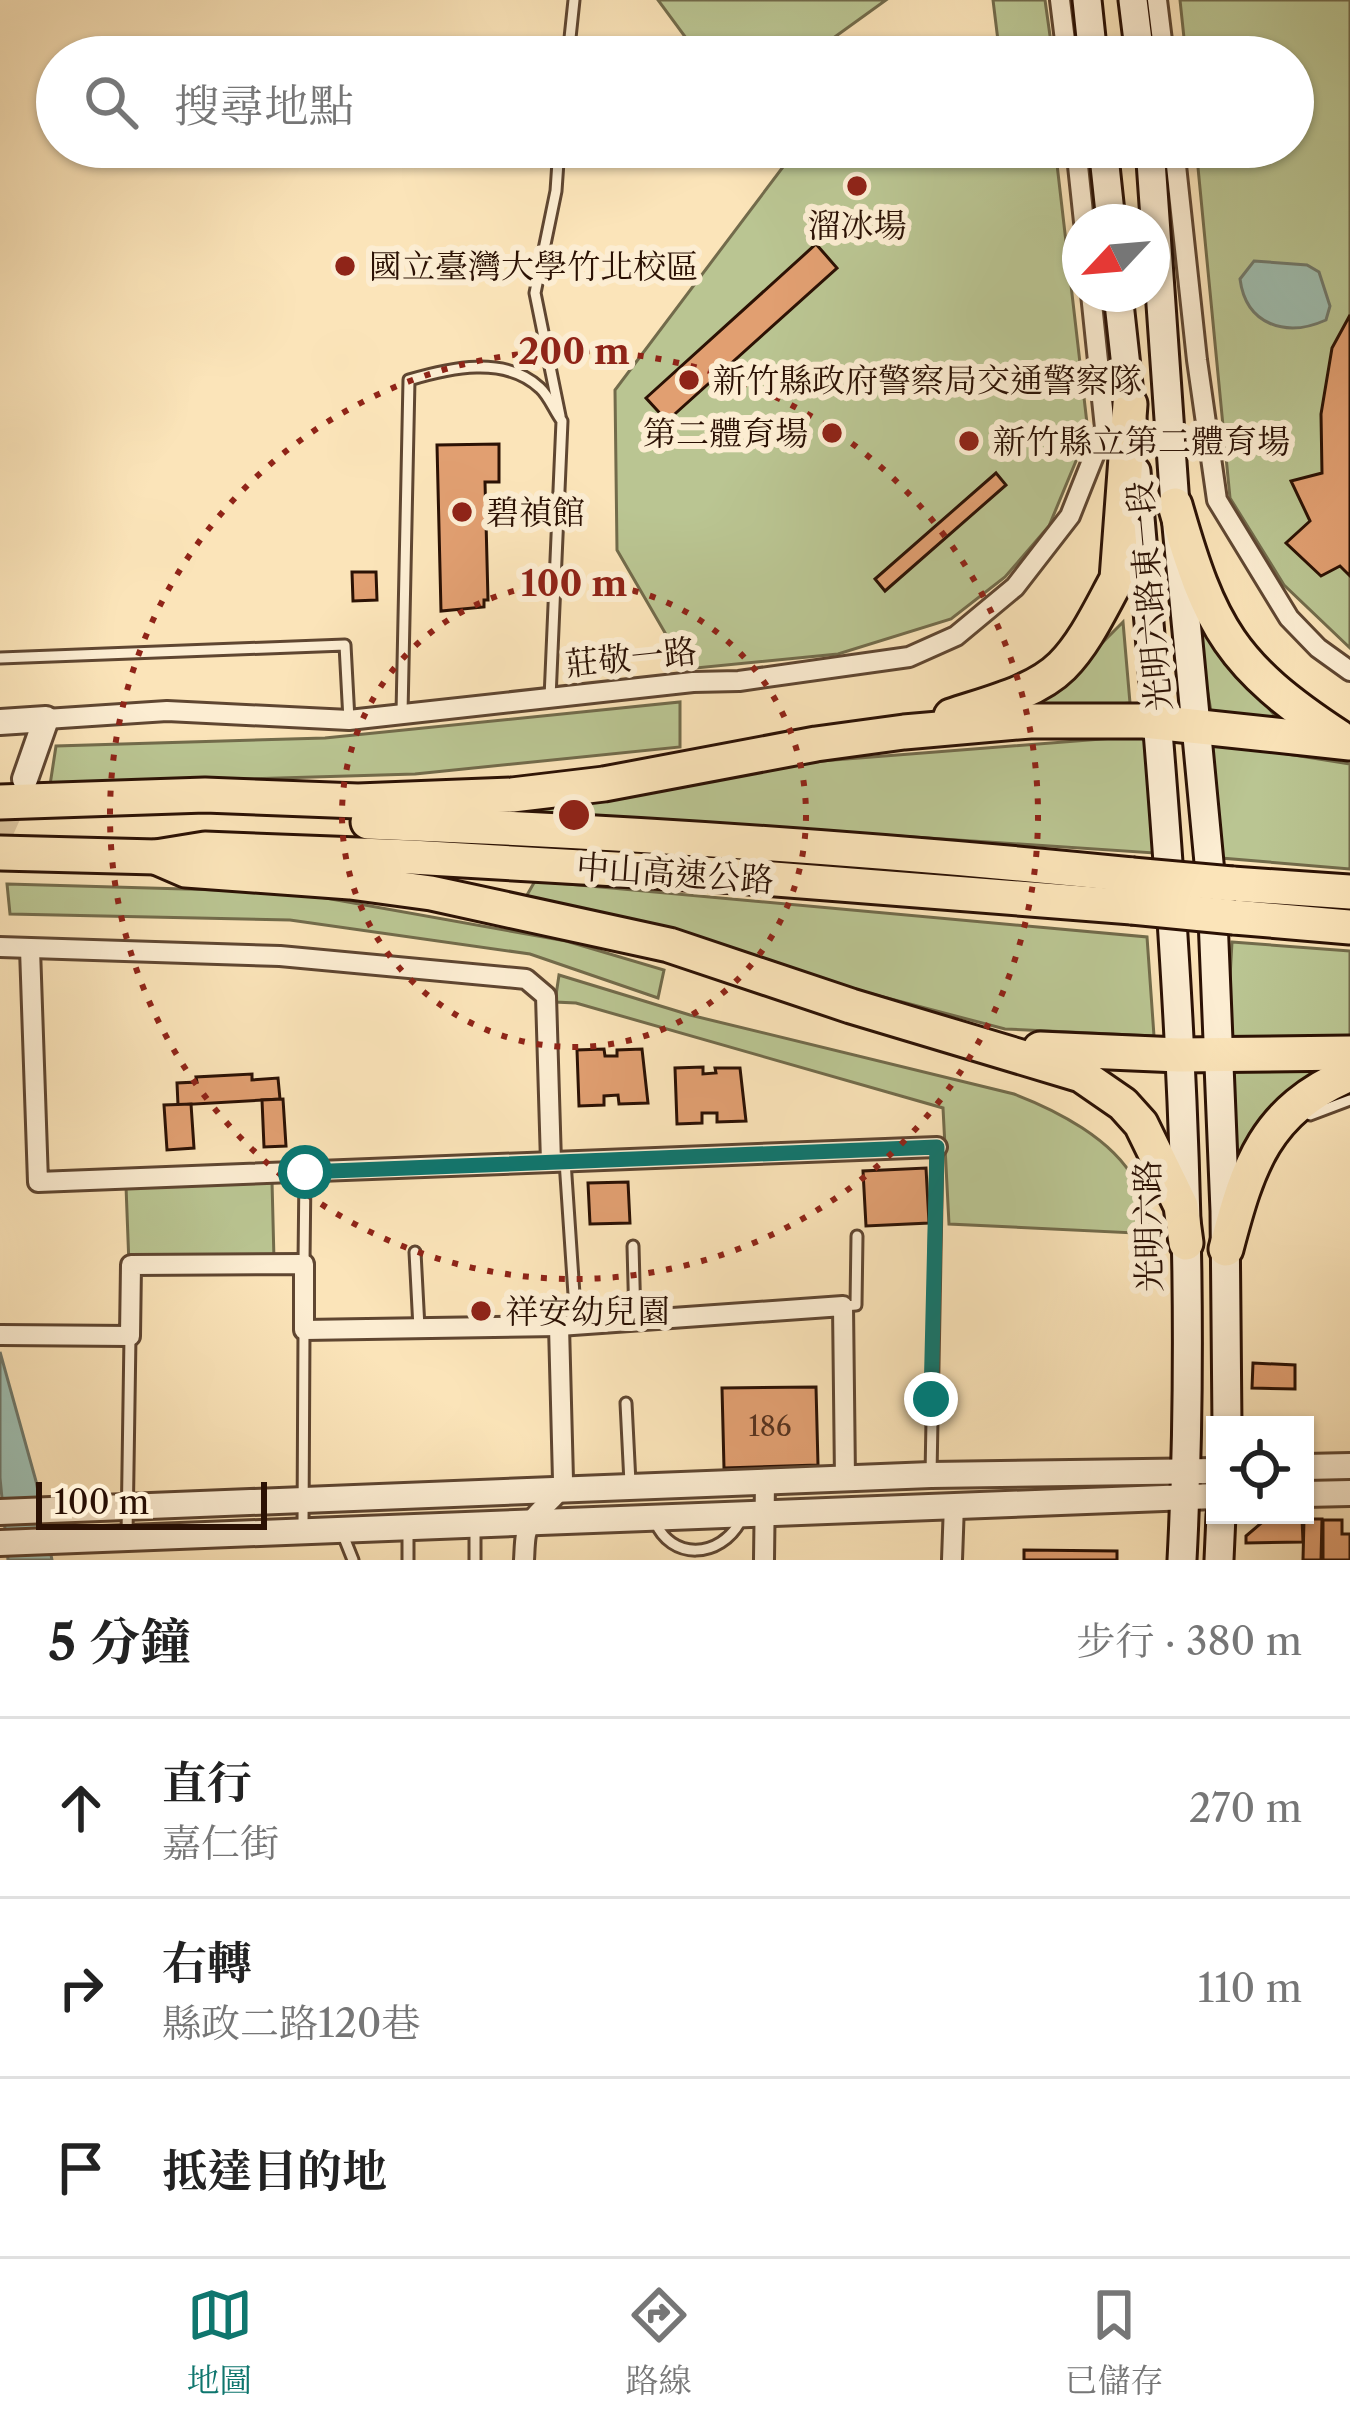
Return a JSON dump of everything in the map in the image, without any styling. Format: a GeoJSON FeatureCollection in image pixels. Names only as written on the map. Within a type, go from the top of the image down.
{"type":"FeatureCollection","features":[{"type":"Feature","properties":{"kind":"highway"},"geometry":{"type":"LineString","coordinates":[[904,732],[1029,687],[1060,668],[1081,640],[1117,579],[1130,404]]}},
{"type":"Feature","properties":{"kind":"highway"},"geometry":{"type":"LineString","coordinates":[[1175,505],[1201,589],[1230,644],[1277,695],[1348,742]]}},
{"type":"Feature","properties":{"kind":"highway"},"geometry":{"type":"LineString","coordinates":[[0,802],[205,795],[358,801],[491,797],[604,784],[904,732],[1030,722],[1158,723],[1348,742]]}},
{"type":"Feature","properties":{"kind":"highway","name":"中山高速公路"},"geometry":{"type":"LineString","coordinates":[[0,817],[253,818],[527,828],[938,855],[1132,891]]}},
{"type":"Feature","properties":{"kind":"highway","name":"中山高速公路"},"geometry":{"type":"LineString","coordinates":[[0,854],[156,857],[205,849],[1226,898],[1350,892]]}},
{"type":"Feature","properties":{"kind":"highway"},"geometry":{"type":"LineString","coordinates":[[156,857],[186,870],[350,882],[539,915],[669,945],[887,1018],[1081,1075],[1123,1104],[1142,1124],[1181,1206],[1186,1244]]}},
{"type":"Feature","properties":{"kind":"highway","name":"中山高速公路"},"geometry":{"type":"LineString","coordinates":[[1226,898],[1350,927]]}},
{"type":"Feature","properties":{"kind":"highway"},"geometry":{"type":"LineString","coordinates":[[996,1048],[1179,1055],[1350,1053]]}},
{"type":"Feature","properties":{"kind":"highway"},"geometry":{"type":"LineString","coordinates":[[1233,1248],[1254,1158],[1274,1128],[1314,1090],[1350,1074]]}},
{"type":"Feature","properties":{"kind":"main road"},"geometry":{"type":"LineString","coordinates":[[1087,0],[1091,36]]}},
{"type":"Feature","properties":{"kind":"main road"},"geometry":{"type":"LineString","coordinates":[[1133,0],[1137,36]]}},
{"type":"Feature","properties":{"kind":"main road"},"geometry":{"type":"LineString","coordinates":[[1105,168],[1109,204]]}},
{"type":"Feature","properties":{"kind":"main road","name":"光明六路東一段"},"geometry":{"type":"LineString","coordinates":[[1151,168],[1175,505],[1198,726],[1226,898]]}},
{"type":"Feature","properties":{"kind":"main road","name":"光明六路東一段"},"geometry":{"type":"LineString","coordinates":[[1120,312],[1171,891]]}},
{"type":"Feature","properties":{"kind":"main road","name":"光明六路"},"geometry":{"type":"LineString","coordinates":[[1171,891],[1186,1244],[1182,1560]]}},
{"type":"Feature","properties":{"kind":"main road"},"geometry":{"type":"LineString","coordinates":[[1226,898],[1220,1053],[1233,1248],[1227,1416]]}},
{"type":"Feature","properties":{"kind":"main road"},"geometry":{"type":"LineString","coordinates":[[1219,1560],[1221,1524]]}},
{"type":"Feature","properties":{"kind":"street"},"geometry":{"type":"LineString","coordinates":[[1060,0],[1064,36]]}},
{"type":"Feature","properties":{"kind":"street"},"geometry":{"type":"LineString","coordinates":[[1157,0],[1161,36]]}},
{"type":"Feature","properties":{"kind":"street"},"geometry":{"type":"LineString","coordinates":[[1078,168],[1082,204]]}},
{"type":"Feature","properties":{"kind":"street"},"geometry":{"type":"LineString","coordinates":[[1176,168],[1217,500],[1288,617],[1318,648],[1350,671]]}},
{"type":"Feature","properties":{"kind":"street","name":"莊敬一路"},"geometry":{"type":"LineString","coordinates":[[0,722],[167,711],[350,720],[860,666],[909,656],[956,636],[1015,587],[1070,516],[1105,428],[1093,312]]}},
{"type":"Feature","properties":{"kind":"street"},"geometry":{"type":"LineString","coordinates":[[26,779],[46,719]]}},
{"type":"Feature","properties":{"kind":"street"},"geometry":{"type":"LineString","coordinates":[[0,947],[280,956],[526,980],[546,996],[558,1162]]}},
{"type":"Feature","properties":{"kind":"street"},"geometry":{"type":"LineString","coordinates":[[30,949],[38,1182],[937,1147]]}},
{"type":"Feature","properties":{"kind":"street"},"geometry":{"type":"LineString","coordinates":[[4,1335],[130,1336],[131,1265],[304,1264],[304,1330],[567,1325],[843,1306],[845,1479]]}},
{"type":"Feature","properties":{"kind":"street"},"geometry":{"type":"LineString","coordinates":[[524,1560],[531,1520],[561,1491],[567,1325]]}},
{"type":"Feature","properties":{"kind":"street"},"geometry":{"type":"LineString","coordinates":[[1314,1467],[1350,1466]]}},
{"type":"Feature","properties":{"kind":"street"},"geometry":{"type":"LineString","coordinates":[[0,1512],[931,1475],[1184,1484],[1206,1493]]}},
{"type":"Feature","properties":{"kind":"street"},"geometry":{"type":"LineString","coordinates":[[0,1543],[953,1504],[1184,1484],[1206,1475]]}},
{"type":"Feature","properties":{"kind":"street"},"geometry":{"type":"LineString","coordinates":[[764,1560],[756,1512],[765,1482]]}},
{"type":"Feature","properties":{"kind":"street"},"geometry":{"type":"LineString","coordinates":[[1314,1494],[1350,1493]]}},
{"type":"Feature","properties":{"kind":"street"},"geometry":{"type":"LineString","coordinates":[[952,1560],[953,1504]]}},
{"type":"Feature","properties":{"kind":"lane"},"geometry":{"type":"LineString","coordinates":[[570,36],[574,0]]}},
{"type":"Feature","properties":{"kind":"lane"},"geometry":{"type":"LineString","coordinates":[[550,698],[562,422],[536,293],[558,168]]}},
{"type":"Feature","properties":{"kind":"lane"},"geometry":{"type":"LineString","coordinates":[[402,714],[409,380],[453,367],[478,366],[514,375],[540,387],[562,422]]}},
{"type":"Feature","properties":{"kind":"lane"},"geometry":{"type":"LineString","coordinates":[[0,658],[345,645],[350,720]]}},
{"type":"Feature","properties":{"kind":"lane"},"geometry":{"type":"LineString","coordinates":[[1233,1248],[1247,1192],[1267,1155],[1305,1117],[1350,1100]]}},
{"type":"Feature","properties":{"kind":"lane"},"geometry":{"type":"LineString","coordinates":[[931,1475],[937,1147]]}},
{"type":"Feature","properties":{"kind":"lane"},"geometry":{"type":"LineString","coordinates":[[558,1162],[567,1325]]}},
{"type":"Feature","properties":{"kind":"lane"},"geometry":{"type":"LineString","coordinates":[[304,1264],[305,1172]]}},
{"type":"Feature","properties":{"kind":"lane"},"geometry":{"type":"LineString","coordinates":[[843,1306],[856,1305],[857,1236]]}},
{"type":"Feature","properties":{"kind":"lane"},"geometry":{"type":"LineString","coordinates":[[634,1246],[634,1320]]}},
{"type":"Feature","properties":{"kind":"lane"},"geometry":{"type":"LineString","coordinates":[[415,1252],[419,1328]]}},
{"type":"Feature","properties":{"kind":"lane"},"geometry":{"type":"LineString","coordinates":[[1237,1416],[1239,1292]]}},
{"type":"Feature","properties":{"kind":"lane"},"geometry":{"type":"LineString","coordinates":[[303,1532],[304,1330]]}},
{"type":"Feature","properties":{"kind":"lane"},"geometry":{"type":"LineString","coordinates":[[127,1538],[130,1336]]}},
{"type":"Feature","properties":{"kind":"lane"},"geometry":{"type":"LineString","coordinates":[[626,1402],[630,1488]]}},
{"type":"Feature","properties":{"kind":"lane"},"geometry":{"type":"LineString","coordinates":[[654,1515],[667,1547],[682,1555],[703,1556],[720,1548],[756,1512]]}},
{"type":"Feature","properties":{"kind":"lane"},"geometry":{"type":"LineString","coordinates":[[475,1523],[475,1560]]}},
{"type":"Feature","properties":{"kind":"lane"},"geometry":{"type":"LineString","coordinates":[[408,1526],[408,1560]]}},
{"type":"Feature","properties":{"kind":"lane"},"geometry":{"type":"LineString","coordinates":[[342,1529],[353,1560]]}},
{"type":"Feature","properties":{"kind":"green space"},"geometry":{"type":"Polygon","coordinates":[[[658,0],[886,0],[836,36],[685,36],[658,0]]]}},
{"type":"Feature","properties":{"kind":"green space"},"geometry":{"type":"Polygon","coordinates":[[[993,0],[1045,0],[1050,36],[997,36],[993,0]]]}},
{"type":"Feature","properties":{"kind":"green space"},"geometry":{"type":"Polygon","coordinates":[[[1180,0],[1350,0],[1350,648],[1284,585],[1230,498],[1198,168],[1314,168],[1314,36],[1184,36],[1180,0]]]}},
{"type":"Feature","properties":{"kind":"green space"},"geometry":{"type":"Polygon","coordinates":[[[782,168],[1057,168],[1062,312],[1074,312],[1088,432],[1049,526],[1005,577],[951,619],[838,654],[686,669],[617,550],[615,390],[782,168]]]}},
{"type":"Feature","properties":{"kind":"green space"},"geometry":{"type":"Polygon","coordinates":[[[1194,617],[1281,723],[1211,711],[1194,617]]]}},
{"type":"Feature","properties":{"kind":"green space"},"geometry":{"type":"Polygon","coordinates":[[[1123,622],[1130,703],[1009,715],[1083,662],[1123,622]]]}},
{"type":"Feature","properties":{"kind":"green space"},"geometry":{"type":"Polygon","coordinates":[[[680,702],[680,747],[415,774],[50,785],[56,746],[325,738],[680,702]]]}},
{"type":"Feature","properties":{"kind":"green space"},"geometry":{"type":"Polygon","coordinates":[[[1152,735],[1154,853],[491,809],[821,761],[1152,735]]]}},
{"type":"Feature","properties":{"kind":"green space"},"geometry":{"type":"Polygon","coordinates":[[[1212,742],[1350,764],[1350,869],[1221,858],[1212,742]]]}},
{"type":"Feature","properties":{"kind":"green space"},"geometry":{"type":"Polygon","coordinates":[[[535,881],[1147,937],[1154,1036],[1005,1029],[523,902],[535,881]]]}},
{"type":"Feature","properties":{"kind":"green space"},"geometry":{"type":"Polygon","coordinates":[[[7,884],[292,892],[566,941],[664,970],[658,998],[530,954],[290,920],[10,914],[7,884]]]}},
{"type":"Feature","properties":{"kind":"green space"},"geometry":{"type":"Polygon","coordinates":[[[1232,942],[1350,951],[1350,1042],[1226,1049],[1232,942]]]}},
{"type":"Feature","properties":{"kind":"green space"},"geometry":{"type":"Polygon","coordinates":[[[559,975],[690,1015],[1014,1094],[1065,1117],[1113,1152],[1135,1181],[1155,1234],[949,1224],[943,1108],[576,1003],[555,1002],[559,975]]]}},
{"type":"Feature","properties":{"kind":"green space"},"geometry":{"type":"Polygon","coordinates":[[[1343,1060],[1278,1103],[1232,1165],[1231,1062],[1343,1060]]]}},
{"type":"Feature","properties":{"kind":"green space"},"geometry":{"type":"Polygon","coordinates":[[[272,1181],[274,1260],[129,1265],[126,1186],[272,1181]]]}},
{"type":"Feature","properties":{"kind":"shaded area"},"geometry":{"type":"Polygon","coordinates":[[[1254,261],[1307,265],[1319,272],[1330,306],[1326,320],[1297,328],[1270,324],[1259,317],[1240,279],[1254,261]]]}},
{"type":"Feature","properties":{"kind":"shaded area"},"geometry":{"type":"Polygon","coordinates":[[[0,1352],[36,1481],[52,1560],[8,1560],[0,1478],[0,1352]]]}},
{"type":"Feature","properties":{"kind":"building"},"geometry":{"type":"Polygon","coordinates":[[[816,244],[837,268],[667,421],[646,398],[816,244]]]}},
{"type":"Feature","properties":{"kind":"building"},"geometry":{"type":"Polygon","coordinates":[[[1350,315],[1350,576],[1340,566],[1321,576],[1286,543],[1310,521],[1291,481],[1322,473],[1321,414],[1332,348],[1350,315]]]}},
{"type":"Feature","properties":{"kind":"building","name":"碧禎館"},"geometry":{"type":"Polygon","coordinates":[[[499,444],[499,482],[485,482],[488,600],[484,607],[441,611],[437,445],[499,444]]]}},
{"type":"Feature","properties":{"kind":"building"},"geometry":{"type":"Polygon","coordinates":[[[996,473],[1006,485],[885,591],[875,579],[996,473]]]}},
{"type":"Feature","properties":{"kind":"building"},"geometry":{"type":"Polygon","coordinates":[[[352,572],[376,572],[377,600],[353,601],[352,572]]]}},
{"type":"Feature","properties":{"kind":"building"},"geometry":{"type":"Polygon","coordinates":[[[604,1049],[605,1056],[617,1056],[617,1050],[642,1049],[648,1103],[619,1104],[618,1095],[604,1096],[604,1105],[579,1106],[577,1050],[604,1049]]]}},
{"type":"Feature","properties":{"kind":"building"},"geometry":{"type":"Polygon","coordinates":[[[703,1067],[703,1074],[716,1073],[715,1068],[740,1068],[746,1121],[717,1122],[717,1113],[702,1113],[702,1123],[677,1124],[675,1068],[703,1067]]]}},
{"type":"Feature","properties":{"kind":"building"},"geometry":{"type":"Polygon","coordinates":[[[252,1074],[252,1080],[278,1078],[280,1099],[178,1105],[177,1083],[197,1082],[196,1077],[252,1074]]]}},
{"type":"Feature","properties":{"kind":"building"},"geometry":{"type":"Polygon","coordinates":[[[283,1099],[286,1146],[264,1147],[262,1100],[283,1099]]]}},
{"type":"Feature","properties":{"kind":"building"},"geometry":{"type":"Polygon","coordinates":[[[191,1104],[194,1148],[167,1150],[164,1105],[191,1104]]]}},
{"type":"Feature","properties":{"kind":"building"},"geometry":{"type":"Polygon","coordinates":[[[926,1168],[929,1223],[866,1226],[863,1171],[926,1168]]]}},
{"type":"Feature","properties":{"kind":"building"},"geometry":{"type":"Polygon","coordinates":[[[628,1182],[630,1223],[590,1224],[588,1183],[628,1182]]]}},
{"type":"Feature","properties":{"kind":"building"},"geometry":{"type":"Polygon","coordinates":[[[1253,1363],[1295,1365],[1295,1389],[1252,1388],[1253,1363]]]}},
{"type":"Feature","properties":{"kind":"building"},"geometry":{"type":"Polygon","coordinates":[[[816,1387],[818,1465],[724,1468],[722,1388],[816,1387]]]}},
{"type":"Feature","properties":{"kind":"building"},"geometry":{"type":"Polygon","coordinates":[[[1322,1519],[1321,1560],[1303,1560],[1304,1524],[1322,1519]]]}},
{"type":"Feature","properties":{"kind":"building"},"geometry":{"type":"Polygon","coordinates":[[[1323,1520],[1342,1520],[1342,1534],[1350,1534],[1350,1560],[1323,1560],[1323,1520]]]}},
{"type":"Feature","properties":{"kind":"building"},"geometry":{"type":"Polygon","coordinates":[[[1260,1524],[1302,1524],[1303,1542],[1246,1543],[1246,1536],[1260,1524]]]}},
{"type":"Feature","properties":{"kind":"building"},"geometry":{"type":"Polygon","coordinates":[[[1024,1550],[1117,1551],[1117,1560],[1024,1560],[1024,1550]]]}},
{"type":"Feature","properties":{"kind":"tunnel"},"geometry":{"type":"LineString","coordinates":[[0,835],[19,792]]}},
{"type":"Feature","properties":{"kind":"place","name":"溜冰場"},"geometry":{"type":"Point","coordinates":[857,186]}},
{"type":"Feature","properties":{"kind":"place","name":"國立臺灣大學竹北校區"},"geometry":{"type":"Point","coordinates":[345,266]}},
{"type":"Feature","properties":{"kind":"place","name":"新竹縣政府警察局交通警察隊"},"geometry":{"type":"Point","coordinates":[689,380]}},
{"type":"Feature","properties":{"kind":"place","name":"第二體育場"},"geometry":{"type":"Point","coordinates":[832,433]}},
{"type":"Feature","properties":{"kind":"place","name":"新竹縣立第二體育場"},"geometry":{"type":"Point","coordinates":[969,441]}},
{"type":"Feature","properties":{"kind":"place","name":"碧禎館"},"geometry":{"type":"Point","coordinates":[462,512]}},
{"type":"Feature","properties":{"kind":"place","name":"祥安幼兒園"},"geometry":{"type":"Point","coordinates":[481,1311]}},
{"type":"Feature","properties":{"kind":"route"},"geometry":{"type":"LineString","coordinates":[[305,1172],[937,1147],[931,1399]]}}]}
